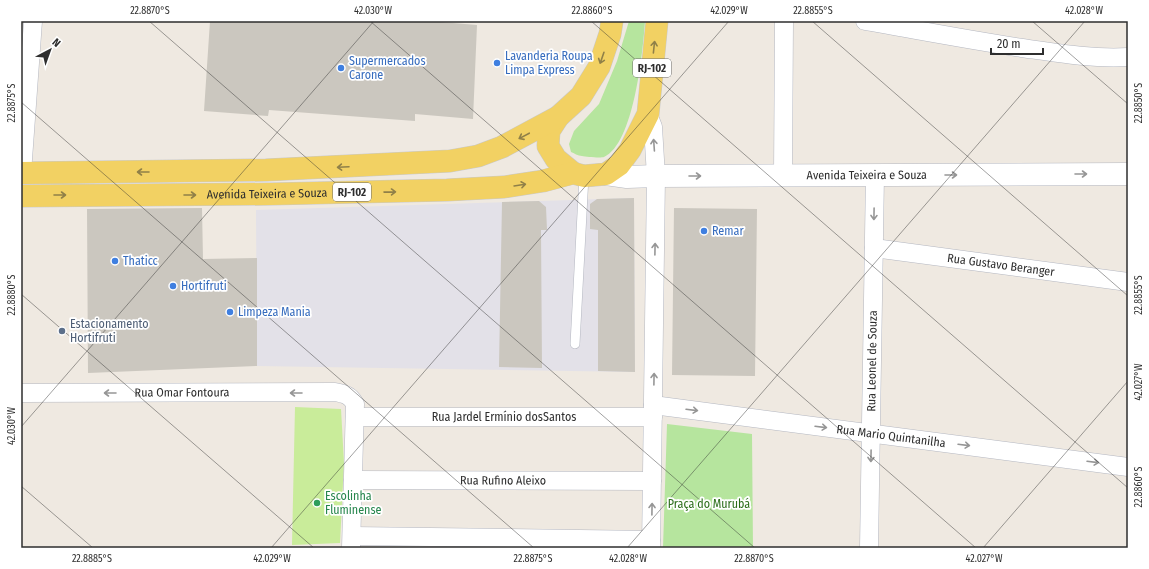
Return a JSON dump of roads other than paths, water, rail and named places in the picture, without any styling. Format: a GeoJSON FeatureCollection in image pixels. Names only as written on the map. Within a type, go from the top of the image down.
{"type":"FeatureCollection","features":[{"type":"Feature","properties":{"kind":"main road","name":"RJ-102"},"geometry":{"type":"LineString","coordinates":[[558,117],[581,96],[599,67],[610,34],[612,21]]}},
{"type":"Feature","properties":{"kind":"main road","name":"RJ-102"},"geometry":{"type":"LineString","coordinates":[[606,174],[619,165],[630,150],[648,114],[657,21]]}},
{"type":"Feature","properties":{"kind":"main road","name":"Avenida Teixeira e Souza"},"geometry":{"type":"LineString","coordinates":[[22,173],[266,170],[450,161],[478,156],[502,147],[558,117]]}},
{"type":"Feature","properties":{"kind":"main road"},"geometry":{"type":"LineString","coordinates":[[558,117],[549,131],[548,146],[556,159],[579,174]]}},
{"type":"Feature","properties":{"kind":"main road","name":"Avenida Teixeira e Souza"},"geometry":{"type":"LineString","coordinates":[[21,196],[271,194],[504,188],[579,174],[606,174]]}},
{"type":"Feature","properties":{"kind":"street"},"geometry":{"type":"LineString","coordinates":[[22,173],[33,21]]}},
{"type":"Feature","properties":{"kind":"street"},"geometry":{"type":"LineString","coordinates":[[783,175],[784,21]]}},
{"type":"Feature","properties":{"kind":"street"},"geometry":{"type":"LineString","coordinates":[[865,21],[965,39],[1079,56],[1114,58],[1128,57]]}},
{"type":"Feature","properties":{"kind":"street"},"geometry":{"type":"LineString","coordinates":[[355,417],[352,542],[651,544],[656,176],[653,127],[648,114]]}},
{"type":"Feature","properties":{"kind":"street","name":"Avenida Teixeira e Souza"},"geometry":{"type":"LineString","coordinates":[[606,174],[627,177],[1128,174]]}},
{"type":"Feature","properties":{"kind":"street","name":"Rua Leonel de Souza"},"geometry":{"type":"LineString","coordinates":[[869,548],[875,175]]}},
{"type":"Feature","properties":{"kind":"street","name":"Rua Gustavo Beranger"},"geometry":{"type":"LineString","coordinates":[[874,248],[1128,282]]}},
{"type":"Feature","properties":{"kind":"street","name":"Rua Omar Fontoura"},"geometry":{"type":"LineString","coordinates":[[21,394],[335,392],[351,398],[355,404],[355,417]]}},
{"type":"Feature","properties":{"kind":"street","name":"Rua Jardel Ermínio dosSantos"},"geometry":{"type":"LineString","coordinates":[[355,417],[653,411]]}},
{"type":"Feature","properties":{"kind":"street","name":"Rua Mario Quintanilha"},"geometry":{"type":"LineString","coordinates":[[653,411],[871,433],[1128,467]]}},
{"type":"Feature","properties":{"kind":"street","name":"Rua Rufino Aleixo"},"geometry":{"type":"LineString","coordinates":[[353,480],[652,481]]}},
{"type":"Feature","properties":{"kind":"lane"},"geometry":{"type":"LineString","coordinates":[[575,344],[579,174]]}},
{"type":"Feature","properties":{"kind":"place","name":"Lavanderia Roupa Limpa Express"},"geometry":{"type":"Point","coordinates":[497,63]}},
{"type":"Feature","properties":{"kind":"place","name":"Supermercados Carone"},"geometry":{"type":"Point","coordinates":[341,68]}},
{"type":"Feature","properties":{"kind":"place","name":"Remar"},"geometry":{"type":"Point","coordinates":[704,231]}},
{"type":"Feature","properties":{"kind":"place","name":"Thaticc"},"geometry":{"type":"Point","coordinates":[115,261]}},
{"type":"Feature","properties":{"kind":"place","name":"Hortifruti"},"geometry":{"type":"Point","coordinates":[173,286]}},
{"type":"Feature","properties":{"kind":"place","name":"Limpeza Mania"},"geometry":{"type":"Point","coordinates":[230,312]}},
{"type":"Feature","properties":{"kind":"place","name":"Estacionamento Hortifruti"},"geometry":{"type":"Point","coordinates":[62,331]}},
{"type":"Feature","properties":{"kind":"place","name":"Escolinha Fluminense"},"geometry":{"type":"Point","coordinates":[317,503]}},
{"type":"Feature","properties":{"kind":"park label","name":"Praça do Murubá"},"geometry":{"type":"Point","coordinates":[709,504]}}]}
